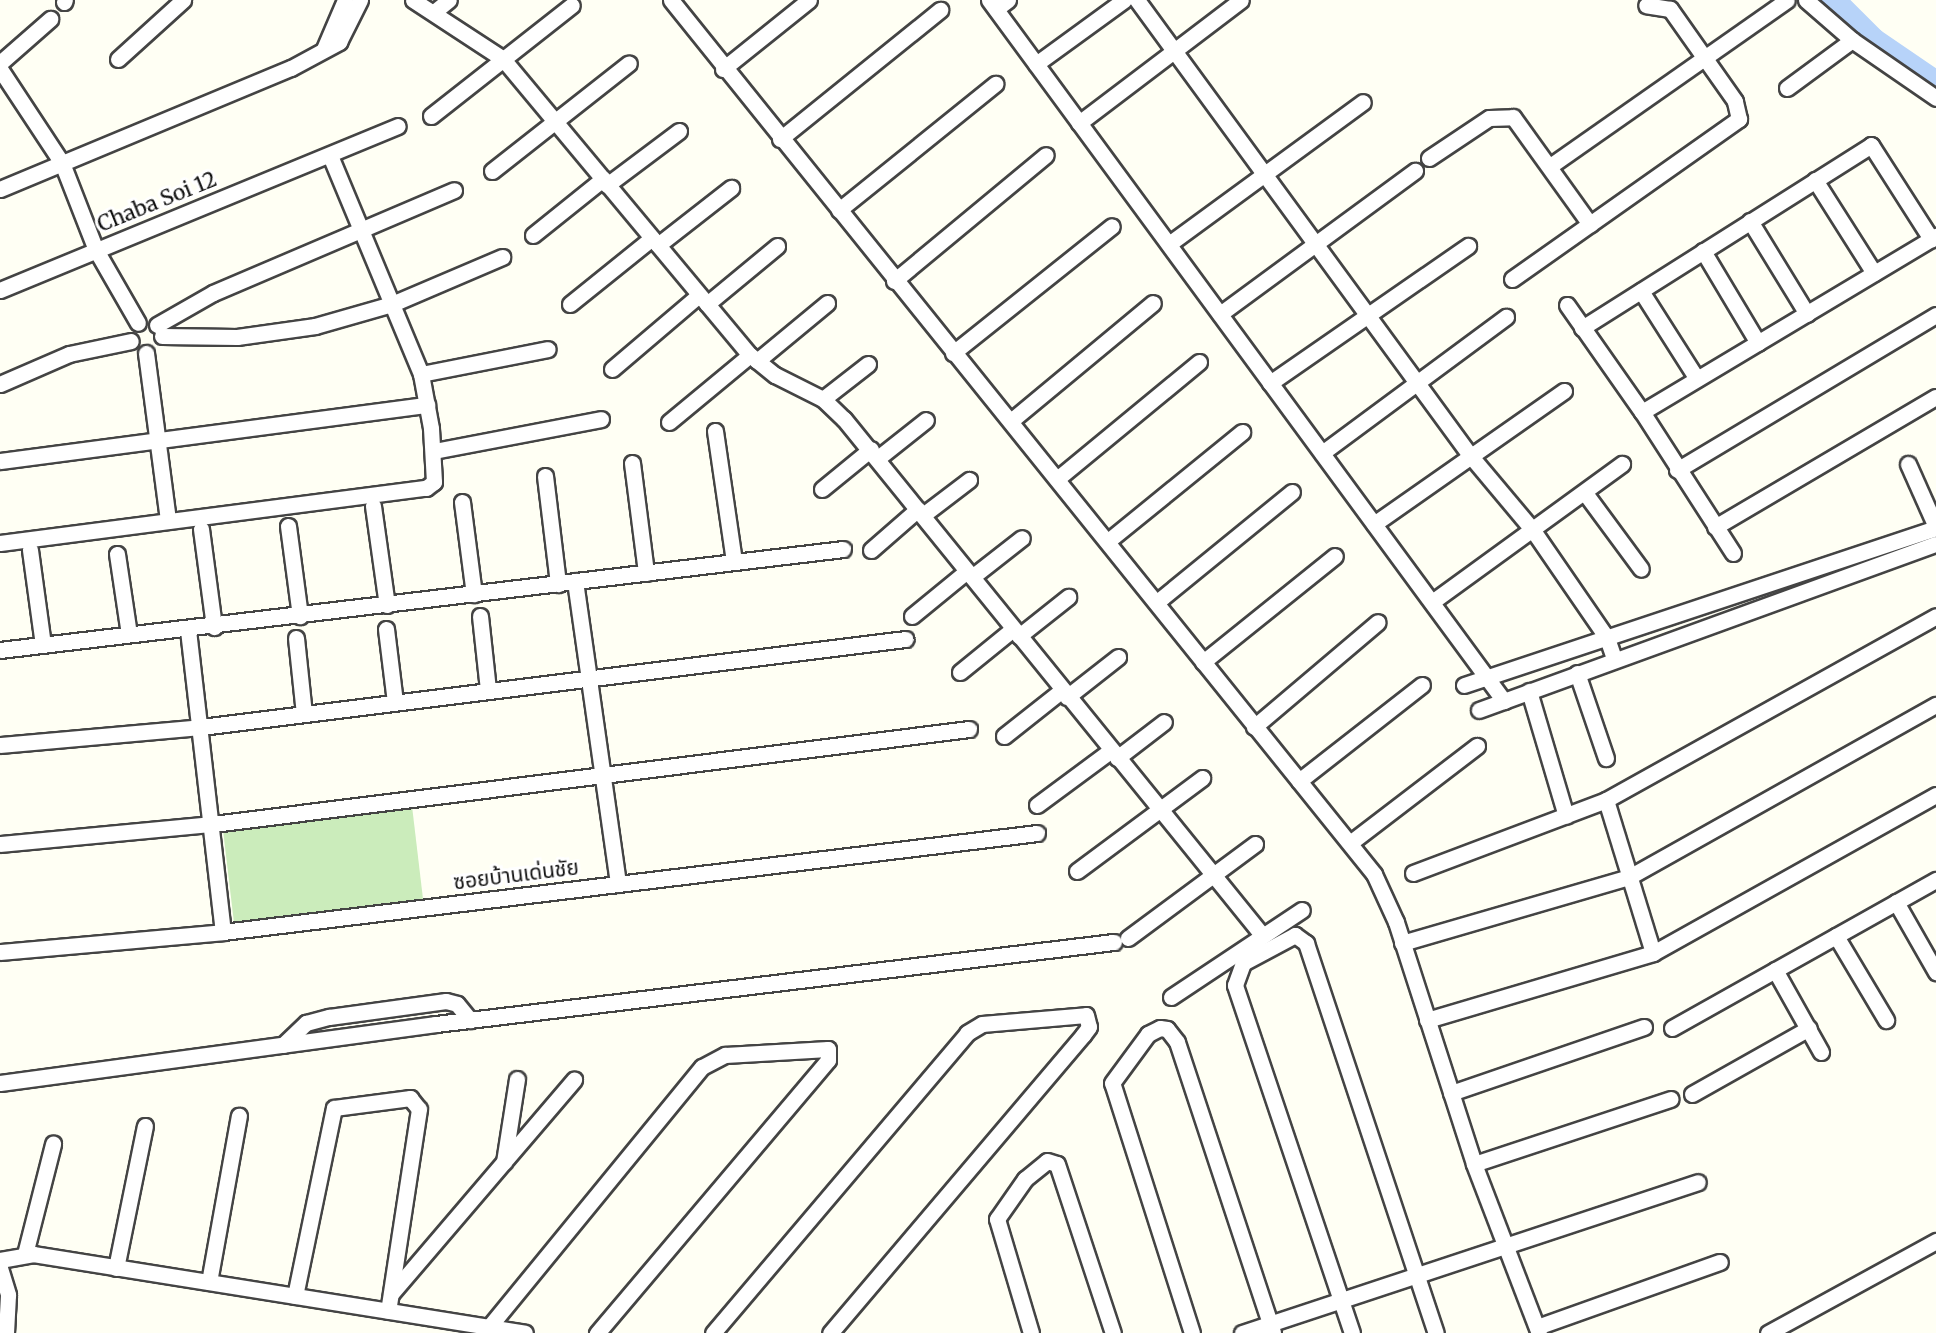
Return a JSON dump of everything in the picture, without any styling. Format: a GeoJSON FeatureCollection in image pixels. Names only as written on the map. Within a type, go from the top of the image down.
{"type":"FeatureCollection","features":[{"type":"Feature","properties":{"kind":"street"},"geometry":{"type":"LineString","coordinates":[[118,59],[183,0]]}},
{"type":"Feature","properties":{"kind":"street"},"geometry":{"type":"LineString","coordinates":[[324,49],[345,0]]}},
{"type":"Feature","properties":{"kind":"street"},"geometry":{"type":"LineString","coordinates":[[0,189],[281,73],[347,33],[360,0]]}},
{"type":"Feature","properties":{"kind":"street"},"geometry":{"type":"LineString","coordinates":[[413,0],[503,59],[754,358],[775,375],[823,399],[874,453],[1113,755],[1263,936]]}},
{"type":"Feature","properties":{"kind":"street"},"geometry":{"type":"LineString","coordinates":[[434,12],[449,0]]}},
{"type":"Feature","properties":{"kind":"street"},"geometry":{"type":"LineString","coordinates":[[671,0],[723,69],[953,353],[1012,420],[1254,727],[1350,843],[1385,894],[1474,1164],[1508,1243],[1538,1330],[1720,1262]]}},
{"type":"Feature","properties":{"kind":"street"},"geometry":{"type":"LineString","coordinates":[[723,69],[809,0]]}},
{"type":"Feature","properties":{"kind":"street"},"geometry":{"type":"LineString","coordinates":[[1036,64],[1124,0]]}},
{"type":"Feature","properties":{"kind":"street"},"geometry":{"type":"LineString","coordinates":[[1137,0],[1368,313],[1468,454],[1532,529],[1607,638],[1614,658]]}},
{"type":"Feature","properties":{"kind":"street"},"geometry":{"type":"LineString","coordinates":[[1079,123],[1241,0]]}},
{"type":"Feature","properties":{"kind":"street"},"geometry":{"type":"LineString","coordinates":[[1551,166],[1707,59],[1786,0]]}},
{"type":"Feature","properties":{"kind":"street"},"geometry":{"type":"LineString","coordinates":[[1806,0],[1852,40],[1936,98]]}},
{"type":"Feature","properties":{"kind":"street"},"geometry":{"type":"LineString","coordinates":[[998,3],[1036,64],[1504,701]]}},
{"type":"Feature","properties":{"kind":"street"},"geometry":{"type":"LineString","coordinates":[[431,116],[572,5]]}},
{"type":"Feature","properties":{"kind":"street"},"geometry":{"type":"LineString","coordinates":[[1512,279],[1739,119],[1735,101],[1670,9],[1647,5]]}},
{"type":"Feature","properties":{"kind":"street"},"geometry":{"type":"LineString","coordinates":[[780,139],[940,10]]}},
{"type":"Feature","properties":{"kind":"street"},"geometry":{"type":"LineString","coordinates":[[0,63],[50,19]]}},
{"type":"Feature","properties":{"kind":"street"},"geometry":{"type":"LineString","coordinates":[[1787,88],[1852,40]]}},
{"type":"Feature","properties":{"kind":"street"},"geometry":{"type":"LineString","coordinates":[[492,171],[630,63]]}},
{"type":"Feature","properties":{"kind":"street"},"geometry":{"type":"LineString","coordinates":[[0,69],[62,164],[96,249],[138,323],[159,331],[275,333],[392,304],[502,257]]}},
{"type":"Feature","properties":{"kind":"street"},"geometry":{"type":"LineString","coordinates":[[839,210],[995,84]]}},
{"type":"Feature","properties":{"kind":"street"},"geometry":{"type":"LineString","coordinates":[[1169,244],[1363,102]]}},
{"type":"Feature","properties":{"kind":"street"},"geometry":{"type":"LineString","coordinates":[[1429,158],[1490,118],[1507,114],[1526,130],[1590,224]]}},
{"type":"Feature","properties":{"kind":"street","name":"Chaba Soi 12"},"geometry":{"type":"LineString","coordinates":[[0,290],[398,126]]}},
{"type":"Feature","properties":{"kind":"street"},"geometry":{"type":"LineString","coordinates":[[533,235],[679,131]]}},
{"type":"Feature","properties":{"kind":"street"},"geometry":{"type":"LineString","coordinates":[[1582,328],[1870,145],[1933,238],[1642,412]]}},
{"type":"Feature","properties":{"kind":"street"},"geometry":{"type":"LineString","coordinates":[[0,543],[426,488],[434,483],[434,451],[421,374],[330,155]]}},
{"type":"Feature","properties":{"kind":"street"},"geometry":{"type":"LineString","coordinates":[[894,281],[1046,155]]}},
{"type":"Feature","properties":{"kind":"street"},"geometry":{"type":"LineString","coordinates":[[1220,314],[1415,171]]}},
{"type":"Feature","properties":{"kind":"street"},"geometry":{"type":"LineString","coordinates":[[1815,180],[1874,273]]}},
{"type":"Feature","properties":{"kind":"street"},"geometry":{"type":"LineString","coordinates":[[570,304],[731,188]]}},
{"type":"Feature","properties":{"kind":"street"},"geometry":{"type":"LineString","coordinates":[[146,353],[157,348],[159,331],[213,293],[454,190]]}},
{"type":"Feature","properties":{"kind":"street"},"geometry":{"type":"LineString","coordinates":[[1750,221],[1807,314]]}},
{"type":"Feature","properties":{"kind":"street"},"geometry":{"type":"LineString","coordinates":[[953,353],[1112,226]]}},
{"type":"Feature","properties":{"kind":"street"},"geometry":{"type":"LineString","coordinates":[[612,369],[777,246]]}},
{"type":"Feature","properties":{"kind":"street"},"geometry":{"type":"LineString","coordinates":[[1270,382],[1468,246]]}},
{"type":"Feature","properties":{"kind":"street"},"geometry":{"type":"LineString","coordinates":[[1703,251],[1758,343]]}},
{"type":"Feature","properties":{"kind":"street"},"geometry":{"type":"LineString","coordinates":[[1641,291],[1697,379]]}},
{"type":"Feature","properties":{"kind":"street"},"geometry":{"type":"LineString","coordinates":[[669,422],[827,303]]}},
{"type":"Feature","properties":{"kind":"street"},"geometry":{"type":"LineString","coordinates":[[1012,420],[1154,303]]}},
{"type":"Feature","properties":{"kind":"street"},"geometry":{"type":"LineString","coordinates":[[1566,305],[1642,412],[1677,470],[1733,553]]}},
{"type":"Feature","properties":{"kind":"street"},"geometry":{"type":"LineString","coordinates":[[1677,470],[1936,315]]}},
{"type":"Feature","properties":{"kind":"street"},"geometry":{"type":"LineString","coordinates":[[1322,453],[1506,317]]}},
{"type":"Feature","properties":{"kind":"street"},"geometry":{"type":"LineString","coordinates":[[130,341],[138,323]]}},
{"type":"Feature","properties":{"kind":"street"},"geometry":{"type":"LineString","coordinates":[[0,384],[69,354],[130,341],[146,353],[168,521]]}},
{"type":"Feature","properties":{"kind":"street"},"geometry":{"type":"LineString","coordinates":[[421,374],[548,349]]}},
{"type":"Feature","properties":{"kind":"street"},"geometry":{"type":"LineString","coordinates":[[1057,479],[1199,362]]}},
{"type":"Feature","properties":{"kind":"street"},"geometry":{"type":"LineString","coordinates":[[823,399],[868,364]]}},
{"type":"Feature","properties":{"kind":"street"},"geometry":{"type":"LineString","coordinates":[[1374,524],[1468,454],[1564,391]]}},
{"type":"Feature","properties":{"kind":"street"},"geometry":{"type":"LineString","coordinates":[[1715,526],[1936,397]]}},
{"type":"Feature","properties":{"kind":"street"},"geometry":{"type":"LineString","coordinates":[[0,461],[427,405]]}},
{"type":"Feature","properties":{"kind":"street"},"geometry":{"type":"LineString","coordinates":[[434,451],[601,419]]}},
{"type":"Feature","properties":{"kind":"street"},"geometry":{"type":"LineString","coordinates":[[822,489],[926,420]]}},
{"type":"Feature","properties":{"kind":"street"},"geometry":{"type":"LineString","coordinates":[[715,431],[734,562]]}},
{"type":"Feature","properties":{"kind":"street"},"geometry":{"type":"LineString","coordinates":[[1108,541],[1242,432]]}},
{"type":"Feature","properties":{"kind":"street"},"geometry":{"type":"LineString","coordinates":[[632,463],[646,573]]}},
{"type":"Feature","properties":{"kind":"street"},"geometry":{"type":"LineString","coordinates":[[1432,602],[1532,529],[1586,493],[1622,464]]}},
{"type":"Feature","properties":{"kind":"street"},"geometry":{"type":"LineString","coordinates":[[1464,685],[1488,679],[1936,527],[1908,464]]}},
{"type":"Feature","properties":{"kind":"street"},"geometry":{"type":"LineString","coordinates":[[545,476],[558,584]]}},
{"type":"Feature","properties":{"kind":"street"},"geometry":{"type":"LineString","coordinates":[[871,550],[921,512],[969,480]]}},
{"type":"Feature","properties":{"kind":"street"},"geometry":{"type":"LineString","coordinates":[[1157,602],[1292,492]]}},
{"type":"Feature","properties":{"kind":"street"},"geometry":{"type":"LineString","coordinates":[[1586,493],[1641,569]]}},
{"type":"Feature","properties":{"kind":"street"},"geometry":{"type":"LineString","coordinates":[[462,502],[474,594]]}},
{"type":"Feature","properties":{"kind":"street"},"geometry":{"type":"LineString","coordinates":[[373,506],[387,605]]}},
{"type":"Feature","properties":{"kind":"street"},"geometry":{"type":"LineString","coordinates":[[288,526],[300,616]]}},
{"type":"Feature","properties":{"kind":"street"},"geometry":{"type":"LineString","coordinates":[[201,529],[214,627]]}},
{"type":"Feature","properties":{"kind":"street"},"geometry":{"type":"LineString","coordinates":[[912,616],[1022,538]]}},
{"type":"Feature","properties":{"kind":"street"},"geometry":{"type":"LineString","coordinates":[[1479,710],[1614,658],[1936,544]]}},
{"type":"Feature","properties":{"kind":"street"},"geometry":{"type":"LineString","coordinates":[[0,651],[129,634],[214,627],[843,549]]}},
{"type":"Feature","properties":{"kind":"street"},"geometry":{"type":"LineString","coordinates":[[30,550],[43,645]]}},
{"type":"Feature","properties":{"kind":"street"},"geometry":{"type":"LineString","coordinates":[[117,554],[129,634]]}},
{"type":"Feature","properties":{"kind":"street"},"geometry":{"type":"LineString","coordinates":[[1203,662],[1335,556]]}},
{"type":"Feature","properties":{"kind":"street"},"geometry":{"type":"LineString","coordinates":[[575,581],[618,884]]}},
{"type":"Feature","properties":{"kind":"street"},"geometry":{"type":"LineString","coordinates":[[960,672],[1068,597]]}},
{"type":"Feature","properties":{"kind":"street"},"geometry":{"type":"LineString","coordinates":[[480,616],[488,690]]}},
{"type":"Feature","properties":{"kind":"street"},"geometry":{"type":"LineString","coordinates":[[1413,873],[1606,800],[1936,616]]}},
{"type":"Feature","properties":{"kind":"street"},"geometry":{"type":"LineString","coordinates":[[1254,727],[1378,622]]}},
{"type":"Feature","properties":{"kind":"street"},"geometry":{"type":"LineString","coordinates":[[386,629],[395,702]]}},
{"type":"Feature","properties":{"kind":"street"},"geometry":{"type":"LineString","coordinates":[[188,630],[213,824],[223,932]]}},
{"type":"Feature","properties":{"kind":"street"},"geometry":{"type":"LineString","coordinates":[[296,638],[304,714]]}},
{"type":"Feature","properties":{"kind":"street"},"geometry":{"type":"LineString","coordinates":[[0,745],[201,727],[906,639]]}},
{"type":"Feature","properties":{"kind":"street"},"geometry":{"type":"LineString","coordinates":[[1004,736],[1118,657]]}},
{"type":"Feature","properties":{"kind":"street"},"geometry":{"type":"LineString","coordinates":[[1577,673],[1606,758]]}},
{"type":"Feature","properties":{"kind":"street"},"geometry":{"type":"LineString","coordinates":[[1299,781],[1422,685]]}},
{"type":"Feature","properties":{"kind":"street"},"geometry":{"type":"LineString","coordinates":[[1529,691],[1566,816]]}},
{"type":"Feature","properties":{"kind":"street"},"geometry":{"type":"LineString","coordinates":[[1402,943],[1629,877],[1936,705]]}},
{"type":"Feature","properties":{"kind":"street"},"geometry":{"type":"LineString","coordinates":[[1037,805],[1164,722]]}},
{"type":"Feature","properties":{"kind":"street"},"geometry":{"type":"LineString","coordinates":[[0,844],[213,824],[969,729]]}},
{"type":"Feature","properties":{"kind":"street"},"geometry":{"type":"LineString","coordinates":[[1350,843],[1477,746]]}},
{"type":"Feature","properties":{"kind":"street"},"geometry":{"type":"LineString","coordinates":[[1077,872],[1202,778]]}},
{"type":"Feature","properties":{"kind":"street"},"geometry":{"type":"LineString","coordinates":[[1427,1020],[1653,953],[1936,795]]}},
{"type":"Feature","properties":{"kind":"street"},"geometry":{"type":"LineString","coordinates":[[1606,800],[1653,953]]}},
{"type":"Feature","properties":{"kind":"street","name":"ซอยบ้านเด่นชัย"},"geometry":{"type":"LineString","coordinates":[[0,952],[223,932],[1037,833]]}},
{"type":"Feature","properties":{"kind":"street"},"geometry":{"type":"LineString","coordinates":[[0,1083],[470,1020],[1121,940],[1255,843]]}},
{"type":"Feature","properties":{"kind":"street"},"geometry":{"type":"LineString","coordinates":[[1672,1028],[1936,880]]}},
{"type":"Feature","properties":{"kind":"street"},"geometry":{"type":"LineString","coordinates":[[1896,902],[1936,972]]}},
{"type":"Feature","properties":{"kind":"street"},"geometry":{"type":"LineString","coordinates":[[1171,997],[1302,910]]}},
{"type":"Feature","properties":{"kind":"street"},"geometry":{"type":"LineString","coordinates":[[1352,1333],[1235,985],[1237,969],[1243,963],[1287,936],[1300,936],[1306,943],[1436,1333]]}},
{"type":"Feature","properties":{"kind":"street"},"geometry":{"type":"LineString","coordinates":[[1836,936],[1886,1020]]}},
{"type":"Feature","properties":{"kind":"street"},"geometry":{"type":"LineString","coordinates":[[1775,970],[1821,1052]]}},
{"type":"Feature","properties":{"kind":"street"},"geometry":{"type":"LineString","coordinates":[[283,1045],[306,1023],[329,1017],[446,1001],[457,1004],[470,1020]]}},
{"type":"Feature","properties":{"kind":"street"},"geometry":{"type":"LineString","coordinates":[[712,1333],[967,1033],[982,1024],[1086,1015],[1089,1028],[830,1333]]}},
{"type":"Feature","properties":{"kind":"street"},"geometry":{"type":"LineString","coordinates":[[1451,1093],[1644,1027]]}},
{"type":"Feature","properties":{"kind":"street"},"geometry":{"type":"LineString","coordinates":[[1192,1333],[1112,1083],[1148,1034],[1160,1028],[1167,1029],[1177,1042],[1271,1328]]}},
{"type":"Feature","properties":{"kind":"street"},"geometry":{"type":"LineString","coordinates":[[1692,1094],[1809,1028]]}},
{"type":"Feature","properties":{"kind":"street"},"geometry":{"type":"LineString","coordinates":[[489,1327],[702,1067],[725,1055],[828,1049],[828,1060],[597,1333]]}},
{"type":"Feature","properties":{"kind":"street"},"geometry":{"type":"LineString","coordinates":[[504,1162],[517,1079]]}},
{"type":"Feature","properties":{"kind":"street"},"geometry":{"type":"LineString","coordinates":[[391,1294],[574,1080]]}},
{"type":"Feature","properties":{"kind":"street"},"geometry":{"type":"LineString","coordinates":[[295,1296],[334,1108],[410,1098],[419,1109],[388,1311]]}},
{"type":"Feature","properties":{"kind":"street"},"geometry":{"type":"LineString","coordinates":[[1474,1164],[1671,1099]]}},
{"type":"Feature","properties":{"kind":"street"},"geometry":{"type":"LineString","coordinates":[[209,1282],[238,1116]]}},
{"type":"Feature","properties":{"kind":"street"},"geometry":{"type":"LineString","coordinates":[[116,1268],[145,1126]]}},
{"type":"Feature","properties":{"kind":"street"},"geometry":{"type":"LineString","coordinates":[[25,1254],[53,1144]]}},
{"type":"Feature","properties":{"kind":"street"},"geometry":{"type":"LineString","coordinates":[[1032,1333],[997,1220],[1025,1179],[1047,1161],[1057,1164],[1113,1333]]}},
{"type":"Feature","properties":{"kind":"street"},"geometry":{"type":"LineString","coordinates":[[1242,1333],[1271,1328],[1341,1300],[1417,1274],[1698,1182]]}},
{"type":"Feature","properties":{"kind":"street"},"geometry":{"type":"LineString","coordinates":[[1768,1333],[1936,1241]]}},
{"type":"Feature","properties":{"kind":"street"},"geometry":{"type":"LineString","coordinates":[[0,1260],[25,1254],[525,1333]]}},
{"type":"Feature","properties":{"kind":"street"},"geometry":{"type":"LineString","coordinates":[[0,1269],[8,1295],[6,1333]]}},
{"type":"Feature","properties":{"kind":"green space"},"geometry":{"type":"Polygon","coordinates":[[[412,806],[423,899],[234,923],[223,830],[412,806]]]}},
{"type":"Feature","properties":{"kind":"waterway"},"geometry":{"type":"LineString","coordinates":[[1832,0],[1873,41],[1936,84]]}}]}
